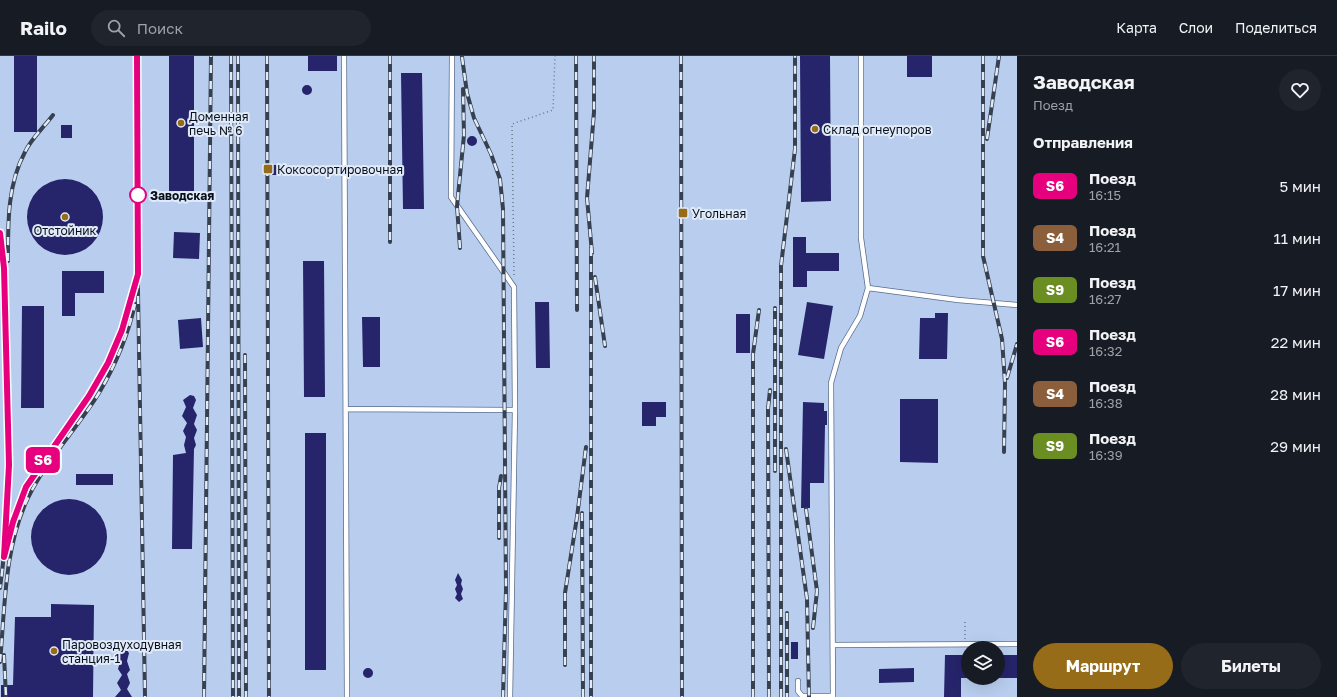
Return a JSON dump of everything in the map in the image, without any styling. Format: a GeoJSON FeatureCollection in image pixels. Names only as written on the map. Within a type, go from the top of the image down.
{"type":"FeatureCollection","features":[{"type":"Feature","properties":{"kind":"lane"},"geometry":{"type":"LineString","coordinates":[[344,56],[347,409],[347,697]]}},
{"type":"Feature","properties":{"kind":"lane"},"geometry":{"type":"LineString","coordinates":[[452,56],[451,197],[514,287],[515,410],[510,697]]}},
{"type":"Feature","properties":{"kind":"lane"},"geometry":{"type":"LineString","coordinates":[[798,681],[798,690],[802,696],[833,696],[831,383],[841,348],[860,316],[868,288],[861,238],[861,56]]}},
{"type":"Feature","properties":{"kind":"lane"},"geometry":{"type":"LineString","coordinates":[[868,288],[958,300],[1017,305]]}},
{"type":"Feature","properties":{"kind":"lane"},"geometry":{"type":"LineString","coordinates":[[347,409],[515,410]]}},
{"type":"Feature","properties":{"kind":"lane"},"geometry":{"type":"LineString","coordinates":[[1005,644],[1017,644]]}},
{"type":"Feature","properties":{"kind":"lane"},"geometry":{"type":"LineString","coordinates":[[833,645],[961,645]]}},
{"type":"Feature","properties":{"kind":"path"},"geometry":{"type":"LineString","coordinates":[[514,287],[512,124],[553,110],[555,56]]}},
{"type":"Feature","properties":{"kind":"path"},"geometry":{"type":"LineString","coordinates":[[965,619],[965,641]]}},
{"type":"Feature","properties":{"kind":"shaded area"},"geometry":{"type":"Polygon","coordinates":[[[0,56],[1017,56],[1017,697],[0,697],[0,56]]]}},
{"type":"Feature","properties":{"kind":"building"},"geometry":{"type":"Polygon","coordinates":[[[14,56],[37,56],[37,132],[14,132],[14,56]]]}},
{"type":"Feature","properties":{"kind":"building","name":"Доменная печь № 6"},"geometry":{"type":"Polygon","coordinates":[[[169,56],[194,56],[194,191],[169,191],[169,56]]]}},
{"type":"Feature","properties":{"kind":"building"},"geometry":{"type":"Polygon","coordinates":[[[308,56],[337,56],[337,71],[308,71],[308,56]]]}},
{"type":"Feature","properties":{"kind":"building","name":"Склад огнеупоров"},"geometry":{"type":"Polygon","coordinates":[[[800,56],[830,56],[831,201],[801,202],[800,56]]]}},
{"type":"Feature","properties":{"kind":"building"},"geometry":{"type":"Polygon","coordinates":[[[907,56],[932,56],[932,77],[907,77],[907,56]]]}},
{"type":"Feature","properties":{"kind":"building"},"geometry":{"type":"Polygon","coordinates":[[[401,73],[422,73],[424,209],[403,209],[401,73]]]}},
{"type":"Feature","properties":{"kind":"building"},"geometry":{"type":"Polygon","coordinates":[[[307,85],[312,90],[307,95],[302,90],[307,85]]]}},
{"type":"Feature","properties":{"kind":"building"},"geometry":{"type":"Polygon","coordinates":[[[61,125],[72,125],[72,138],[61,138],[61,125]]]}},
{"type":"Feature","properties":{"kind":"building"},"geometry":{"type":"Polygon","coordinates":[[[472,136],[477,141],[472,146],[467,141],[472,136]]]}},
{"type":"Feature","properties":{"kind":"building"},"geometry":{"type":"Polygon","coordinates":[[[272,165],[284,165],[284,175],[272,175],[272,165]]]}},
{"type":"Feature","properties":{"kind":"building","name":"Отстойник"},"geometry":{"type":"Polygon","coordinates":[[[65,179],[80,182],[92,190],[100,202],[103,217],[100,232],[92,244],[80,252],[65,255],[50,252],[38,244],[30,232],[27,217],[30,202],[38,190],[50,182],[65,179]]]}},
{"type":"Feature","properties":{"kind":"building"},"geometry":{"type":"Polygon","coordinates":[[[174,232],[200,233],[199,259],[173,258],[174,232]]]}},
{"type":"Feature","properties":{"kind":"building"},"geometry":{"type":"Polygon","coordinates":[[[793,237],[806,237],[806,253],[839,253],[839,271],[807,271],[807,287],[793,287],[793,237]]]}},
{"type":"Feature","properties":{"kind":"building"},"geometry":{"type":"Polygon","coordinates":[[[303,261],[324,261],[325,397],[304,397],[303,261]]]}},
{"type":"Feature","properties":{"kind":"building"},"geometry":{"type":"Polygon","coordinates":[[[62,271],[104,271],[104,293],[75,293],[75,316],[62,316],[62,271]]]}},
{"type":"Feature","properties":{"kind":"building"},"geometry":{"type":"Polygon","coordinates":[[[535,302],[549,302],[550,368],[536,368],[535,302]]]}},
{"type":"Feature","properties":{"kind":"building"},"geometry":{"type":"Polygon","coordinates":[[[807,302],[833,306],[824,359],[798,355],[807,302]]]}},
{"type":"Feature","properties":{"kind":"building"},"geometry":{"type":"Polygon","coordinates":[[[22,306],[44,306],[44,408],[21,408],[22,306]]]}},
{"type":"Feature","properties":{"kind":"building"},"geometry":{"type":"Polygon","coordinates":[[[935,313],[948,313],[947,359],[919,359],[920,318],[935,318],[935,313]]]}},
{"type":"Feature","properties":{"kind":"building"},"geometry":{"type":"Polygon","coordinates":[[[736,314],[750,314],[750,353],[736,353],[736,314]]]}},
{"type":"Feature","properties":{"kind":"building"},"geometry":{"type":"Polygon","coordinates":[[[362,317],[380,317],[380,367],[363,367],[362,317]]]}},
{"type":"Feature","properties":{"kind":"building"},"geometry":{"type":"Polygon","coordinates":[[[201,318],[203,347],[180,349],[178,320],[201,318]]]}},
{"type":"Feature","properties":{"kind":"building"},"geometry":{"type":"Polygon","coordinates":[[[190,395],[194,396],[196,400],[193,408],[197,415],[194,424],[197,430],[194,438],[196,445],[194,449],[192,549],[172,549],[173,455],[186,453],[184,445],[186,437],[183,431],[187,423],[182,416],[186,407],[183,400],[190,395]]]}},
{"type":"Feature","properties":{"kind":"building"},"geometry":{"type":"Polygon","coordinates":[[[900,399],[938,399],[938,463],[900,462],[900,399]]]}},
{"type":"Feature","properties":{"kind":"building"},"geometry":{"type":"Polygon","coordinates":[[[642,402],[666,402],[666,417],[656,417],[656,426],[642,426],[642,402]]]}},
{"type":"Feature","properties":{"kind":"building"},"geometry":{"type":"Polygon","coordinates":[[[803,402],[824,403],[824,411],[827,411],[827,425],[825,425],[824,483],[810,483],[810,508],[801,508],[803,402]]]}},
{"type":"Feature","properties":{"kind":"building"},"geometry":{"type":"Polygon","coordinates":[[[305,433],[326,433],[326,670],[305,670],[305,433]]]}},
{"type":"Feature","properties":{"kind":"building"},"geometry":{"type":"Polygon","coordinates":[[[76,474],[113,474],[113,485],[76,485],[76,474]]]}},
{"type":"Feature","properties":{"kind":"building"},"geometry":{"type":"Polygon","coordinates":[[[69,499],[84,502],[96,510],[104,522],[107,537],[104,552],[96,564],[84,572],[69,575],[54,572],[42,564],[34,552],[31,537],[34,522],[42,510],[54,502],[69,499]]]}},
{"type":"Feature","properties":{"kind":"building"},"geometry":{"type":"Polygon","coordinates":[[[458,573],[462,580],[461,584],[463,589],[461,594],[463,599],[459,602],[455,598],[457,594],[455,589],[457,585],[455,580],[458,573]]]}},
{"type":"Feature","properties":{"kind":"building","name":"Паровоздуходувная станция-1"},"geometry":{"type":"Polygon","coordinates":[[[51,604],[94,605],[93,697],[1,697],[1,685],[13,685],[15,617],[51,617],[51,604]]]}},
{"type":"Feature","properties":{"kind":"building"},"geometry":{"type":"Polygon","coordinates":[[[791,642],[798,642],[798,659],[791,659],[791,642]]]}},
{"type":"Feature","properties":{"kind":"building"},"geometry":{"type":"Polygon","coordinates":[[[121,649],[127,650],[129,653],[127,661],[130,670],[127,674],[130,683],[127,689],[132,697],[115,697],[121,690],[117,683],[122,675],[118,669],[120,662],[117,655],[121,649]]]}},
{"type":"Feature","properties":{"kind":"building"},"geometry":{"type":"Polygon","coordinates":[[[945,655],[961,655],[961,697],[944,697],[945,655]]]}},
{"type":"Feature","properties":{"kind":"building"},"geometry":{"type":"Polygon","coordinates":[[[1005,655],[1017,655],[1017,678],[1005,678],[1005,655]]]}},
{"type":"Feature","properties":{"kind":"building"},"geometry":{"type":"Polygon","coordinates":[[[368,668],[373,673],[368,678],[363,673],[368,668]]]}},
{"type":"Feature","properties":{"kind":"building"},"geometry":{"type":"Polygon","coordinates":[[[914,668],[914,682],[879,683],[879,669],[914,668]]]}},
{"type":"Feature","properties":{"kind":"railway"},"geometry":{"type":"LineString","coordinates":[[137,56],[138,292],[145,697]]}},
{"type":"Feature","properties":{"kind":"railway"},"geometry":{"type":"LineString","coordinates":[[204,697],[211,56]]}},
{"type":"Feature","properties":{"kind":"railway"},"geometry":{"type":"LineString","coordinates":[[231,56],[233,697]]}},
{"type":"Feature","properties":{"kind":"railway"},"geometry":{"type":"LineString","coordinates":[[238,56],[239,697]]}},
{"type":"Feature","properties":{"kind":"railway"},"geometry":{"type":"LineString","coordinates":[[267,56],[269,697]]}},
{"type":"Feature","properties":{"kind":"railway"},"geometry":{"type":"LineString","coordinates":[[390,56],[390,242]]}},
{"type":"Feature","properties":{"kind":"railway"},"geometry":{"type":"LineString","coordinates":[[576,56],[577,310]]}},
{"type":"Feature","properties":{"kind":"railway"},"geometry":{"type":"LineString","coordinates":[[592,253],[587,198],[594,112],[594,56]]}},
{"type":"Feature","properties":{"kind":"railway"},"geometry":{"type":"LineString","coordinates":[[681,56],[682,697]]}},
{"type":"Feature","properties":{"kind":"railway"},"geometry":{"type":"LineString","coordinates":[[781,697],[781,266],[795,149],[795,56]]}},
{"type":"Feature","properties":{"kind":"railway"},"geometry":{"type":"LineString","coordinates":[[983,56],[983,256],[1002,339],[1005,383],[1004,452]]}},
{"type":"Feature","properties":{"kind":"railway"},"geometry":{"type":"LineString","coordinates":[[987,139],[999,56]]}},
{"type":"Feature","properties":{"kind":"railway"},"geometry":{"type":"LineString","coordinates":[[462,57],[467,93],[474,118],[491,154],[500,179],[503,209],[506,590],[503,697]]}},
{"type":"Feature","properties":{"kind":"railway"},"geometry":{"type":"LineString","coordinates":[[460,248],[457,206],[464,135],[463,89]]}},
{"type":"Feature","properties":{"kind":"railway"},"geometry":{"type":"LineString","coordinates":[[8,261],[10,205],[19,165],[34,138],[53,115]]}},
{"type":"Feature","properties":{"kind":"railway"},"geometry":{"type":"LineString","coordinates":[[0,233],[5,302],[8,397],[6,534],[0,588]]}},
{"type":"Feature","properties":{"kind":"railway"},"geometry":{"type":"LineString","coordinates":[[591,248],[591,697]]}},
{"type":"Feature","properties":{"kind":"railway"},"geometry":{"type":"LineString","coordinates":[[595,277],[605,346]]}},
{"type":"Feature","properties":{"kind":"railway"},"geometry":{"type":"LineString","coordinates":[[118,339],[135,284]]}},
{"type":"Feature","properties":{"kind":"railway"},"geometry":{"type":"LineString","coordinates":[[0,662],[7,578],[14,537],[20,517],[35,484],[105,383],[125,339],[135,304]]}},
{"type":"Feature","properties":{"kind":"railway"},"geometry":{"type":"LineString","coordinates":[[775,308],[775,471]]}},
{"type":"Feature","properties":{"kind":"railway"},"geometry":{"type":"LineString","coordinates":[[753,697],[753,354],[759,310]]}},
{"type":"Feature","properties":{"kind":"railway"},"geometry":{"type":"LineString","coordinates":[[1007,378],[1017,344]]}},
{"type":"Feature","properties":{"kind":"railway"},"geometry":{"type":"LineString","coordinates":[[245,355],[246,697]]}},
{"type":"Feature","properties":{"kind":"railway"},"geometry":{"type":"LineString","coordinates":[[83,404],[109,359]]}},
{"type":"Feature","properties":{"kind":"railway"},"geometry":{"type":"LineString","coordinates":[[769,697],[768,409],[770,390]]}},
{"type":"Feature","properties":{"kind":"railway"},"geometry":{"type":"LineString","coordinates":[[565,665],[565,593],[586,447]]}},
{"type":"Feature","properties":{"kind":"railway"},"geometry":{"type":"LineString","coordinates":[[786,449],[807,599],[809,697]]}},
{"type":"Feature","properties":{"kind":"railway"},"geometry":{"type":"LineString","coordinates":[[19,505],[26,487],[46,457]]}},
{"type":"Feature","properties":{"kind":"railway"},"geometry":{"type":"LineString","coordinates":[[499,538],[499,488],[501,476]]}},
{"type":"Feature","properties":{"kind":"railway"},"geometry":{"type":"LineString","coordinates":[[806,509],[817,591],[813,628]]}},
{"type":"Feature","properties":{"kind":"railway"},"geometry":{"type":"LineString","coordinates":[[582,513],[583,697]]}},
{"type":"Feature","properties":{"kind":"railway"},"geometry":{"type":"LineString","coordinates":[[787,613],[787,697]]}},
{"type":"Feature","properties":{"kind":"railway"},"geometry":{"type":"LineString","coordinates":[[4,655],[6,697]]}},
{"type":"Feature","properties":{"kind":"train","name":"S6"},"geometry":{"type":"LineString","coordinates":[[0,233],[4,268],[9,465],[4,557],[13,522],[26,487],[36,470],[89,396],[108,363],[122,330],[138,274],[137,56]]}},
{"type":"Feature","properties":{"kind":"place","name":"Доменная печь № 6"},"geometry":{"type":"Point","coordinates":[181,123]}},
{"type":"Feature","properties":{"kind":"place","name":"Склад огнеупоров"},"geometry":{"type":"Point","coordinates":[815,129]}},
{"type":"Feature","properties":{"kind":"place","name":"Коксосортировочная"},"geometry":{"type":"Point","coordinates":[268,169]}},
{"type":"Feature","properties":{"kind":"place","name":"Заводская"},"geometry":{"type":"Point","coordinates":[138,195]}},
{"type":"Feature","properties":{"kind":"place","name":"Угольная"},"geometry":{"type":"Point","coordinates":[683,213]}},
{"type":"Feature","properties":{"kind":"place","name":"Отстойник"},"geometry":{"type":"Point","coordinates":[65,217]}},
{"type":"Feature","properties":{"kind":"place","name":"Паровоздуходувная станция-1"},"geometry":{"type":"Point","coordinates":[54,651]}}]}
